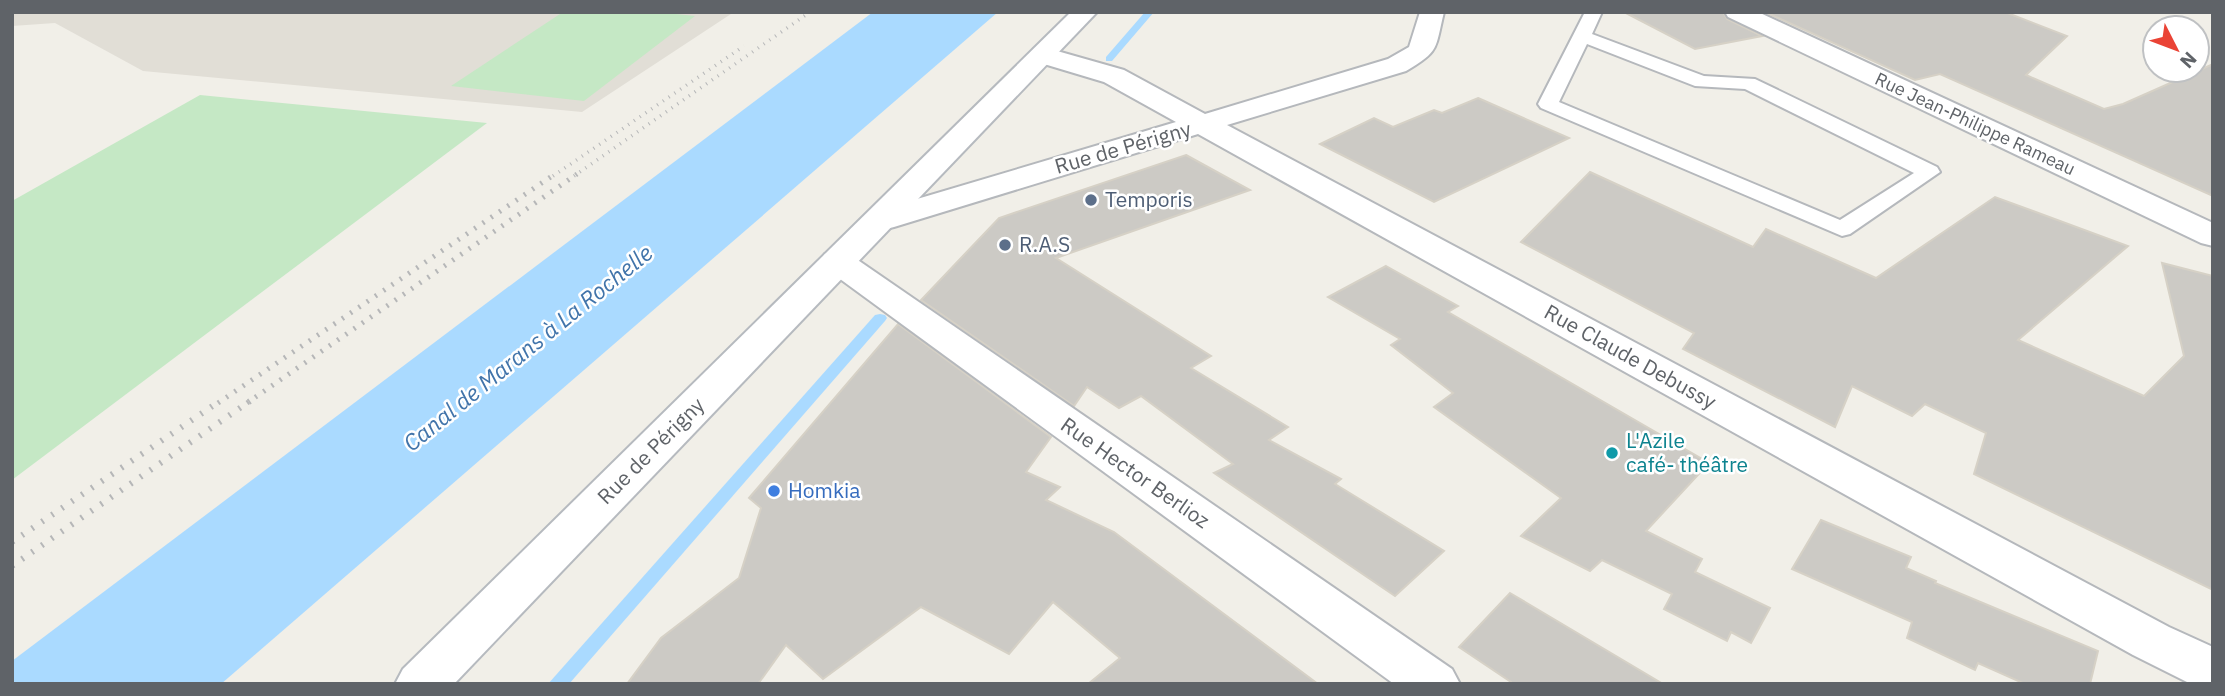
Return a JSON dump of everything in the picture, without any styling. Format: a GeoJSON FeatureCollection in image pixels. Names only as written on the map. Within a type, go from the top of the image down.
{"type":"FeatureCollection","features":[{"type":"Feature","properties":{"kind":"street","name":"Rue de Périgny"},"geometry":{"type":"LineString","coordinates":[[421,684],[1085,12]]}},
{"type":"Feature","properties":{"kind":"street","name":"Rue de Périgny"},"geometry":{"type":"LineString","coordinates":[[881,220],[1397,65],[1421,51],[1432,12]]}},
{"type":"Feature","properties":{"kind":"street","name":"Rue Jean-Philippe Rameau"},"geometry":{"type":"LineString","coordinates":[[1737,12],[2213,236]]}},
{"type":"Feature","properties":{"kind":"street","name":"Rue Claude Debussy"},"geometry":{"type":"LineString","coordinates":[[1043,55],[1114,76],[2151,641],[2213,671]]}},
{"type":"Feature","properties":{"kind":"street","name":"Rue Hector Berlioz"},"geometry":{"type":"LineString","coordinates":[[837,261],[1434,684]]}},
{"type":"Feature","properties":{"kind":"lane"},"geometry":{"type":"LineString","coordinates":[[1582,36],[1702,82],[1748,83],[1928,172],[1842,229],[1548,104],[1582,36],[1594,12]]}},
{"type":"Feature","properties":{"kind":"shaded area"},"geometry":{"type":"Polygon","coordinates":[[[12,12],[734,12],[582,112],[143,71],[55,23],[12,26],[12,12]]]}},
{"type":"Feature","properties":{"kind":"green space"},"geometry":{"type":"Polygon","coordinates":[[[563,12],[657,12],[695,16],[584,101],[451,86],[563,12]]]}},
{"type":"Feature","properties":{"kind":"green space"},"geometry":{"type":"Polygon","coordinates":[[[200,95],[487,123],[12,480],[12,201],[200,95]]]}},
{"type":"Feature","properties":{"kind":"water","name":"Canal de Marans à La Rochelle"},"geometry":{"type":"Polygon","coordinates":[[[873,12],[998,12],[221,684],[12,684],[12,661],[873,12]]]}},
{"type":"Feature","properties":{"kind":"building"},"geometry":{"type":"Polygon","coordinates":[[[1624,12],[1723,12],[1727,19],[1762,36],[1695,49],[1624,12]]]}},
{"type":"Feature","properties":{"kind":"building"},"geometry":{"type":"Polygon","coordinates":[[[1765,12],[2005,12],[2067,36],[2026,75],[2104,109],[2123,104],[2168,84],[2211,84],[2213,64],[2213,196],[1940,74],[1915,80],[1765,12]]]}},
{"type":"Feature","properties":{"kind":"building"},"geometry":{"type":"Polygon","coordinates":[[[1478,98],[1569,138],[1434,202],[1320,144],[1374,118],[1393,127],[1434,110],[1442,113],[1478,98]]]}},
{"type":"Feature","properties":{"kind":"building"},"geometry":{"type":"Polygon","coordinates":[[[1186,155],[1250,190],[1056,258],[1211,356],[1191,368],[1288,427],[1269,440],[1341,479],[1335,484],[1444,551],[1395,596],[1214,473],[1233,464],[1141,396],[1119,408],[1087,387],[1074,406],[921,300],[999,218],[1186,155]]]}},
{"type":"Feature","properties":{"kind":"building"},"geometry":{"type":"Polygon","coordinates":[[[1590,172],[1753,247],[1766,229],[1876,278],[1995,197],[2128,246],[2018,340],[2144,396],[2184,356],[2162,263],[2213,276],[2213,590],[1974,474],[1986,433],[1925,404],[1912,416],[1852,386],[1835,427],[1683,349],[1694,333],[1521,242],[1590,172]]]}},
{"type":"Feature","properties":{"kind":"building"},"geometry":{"type":"Polygon","coordinates":[[[1386,266],[1458,306],[1448,312],[1709,463],[1646,531],[1702,559],[1695,572],[1770,608],[1751,643],[1731,632],[1727,641],[1664,609],[1672,594],[1602,560],[1590,571],[1521,536],[1561,498],[1434,407],[1453,393],[1391,345],[1400,339],[1328,297],[1386,266]]]}},
{"type":"Feature","properties":{"kind":"building"},"geometry":{"type":"Polygon","coordinates":[[[898,324],[1051,437],[1026,472],[1060,487],[1046,500],[1114,532],[1318,684],[1088,684],[1120,658],[1053,602],[1009,654],[921,607],[823,679],[786,645],[758,684],[627,684],[661,638],[739,578],[761,508],[749,498],[898,324]]]}},
{"type":"Feature","properties":{"kind":"building"},"geometry":{"type":"Polygon","coordinates":[[[1821,520],[1911,557],[1906,568],[1936,581],[1935,583],[2098,651],[2090,684],[2025,684],[1978,663],[1975,670],[1907,638],[1912,622],[1792,569],[1821,520]]]}},
{"type":"Feature","properties":{"kind":"building"},"geometry":{"type":"Polygon","coordinates":[[[1510,593],[1663,684],[1514,684],[1459,647],[1510,593]]]}},
{"type":"Feature","properties":{"kind":"waterway"},"geometry":{"type":"LineString","coordinates":[[1109,59],[1150,12]]}},
{"type":"Feature","properties":{"kind":"waterway"},"geometry":{"type":"LineString","coordinates":[[557,684],[880,318]]}},
{"type":"Feature","properties":{"kind":"railway"},"geometry":{"type":"LineString","coordinates":[[574,176],[810,12]]}},
{"type":"Feature","properties":{"kind":"railway"},"geometry":{"type":"LineString","coordinates":[[553,176],[744,46]]}},
{"type":"Feature","properties":{"kind":"railway"},"geometry":{"type":"LineString","coordinates":[[218,403],[555,174]]}},
{"type":"Feature","properties":{"kind":"railway"},"geometry":{"type":"LineString","coordinates":[[247,403],[577,174]]}},
{"type":"Feature","properties":{"kind":"railway"},"geometry":{"type":"LineString","coordinates":[[12,542],[220,401]]}},
{"type":"Feature","properties":{"kind":"railway"},"geometry":{"type":"LineString","coordinates":[[12,566],[250,401]]}},
{"type":"Feature","properties":{"kind":"place","name":"Temporis"},"geometry":{"type":"Point","coordinates":[1091,200]}},
{"type":"Feature","properties":{"kind":"place","name":"R.A.S"},"geometry":{"type":"Point","coordinates":[1005,245]}},
{"type":"Feature","properties":{"kind":"place","name":"L'Azile café- théâtre"},"geometry":{"type":"Point","coordinates":[1612,453]}},
{"type":"Feature","properties":{"kind":"place","name":"Homkia"},"geometry":{"type":"Point","coordinates":[774,491]}}]}
